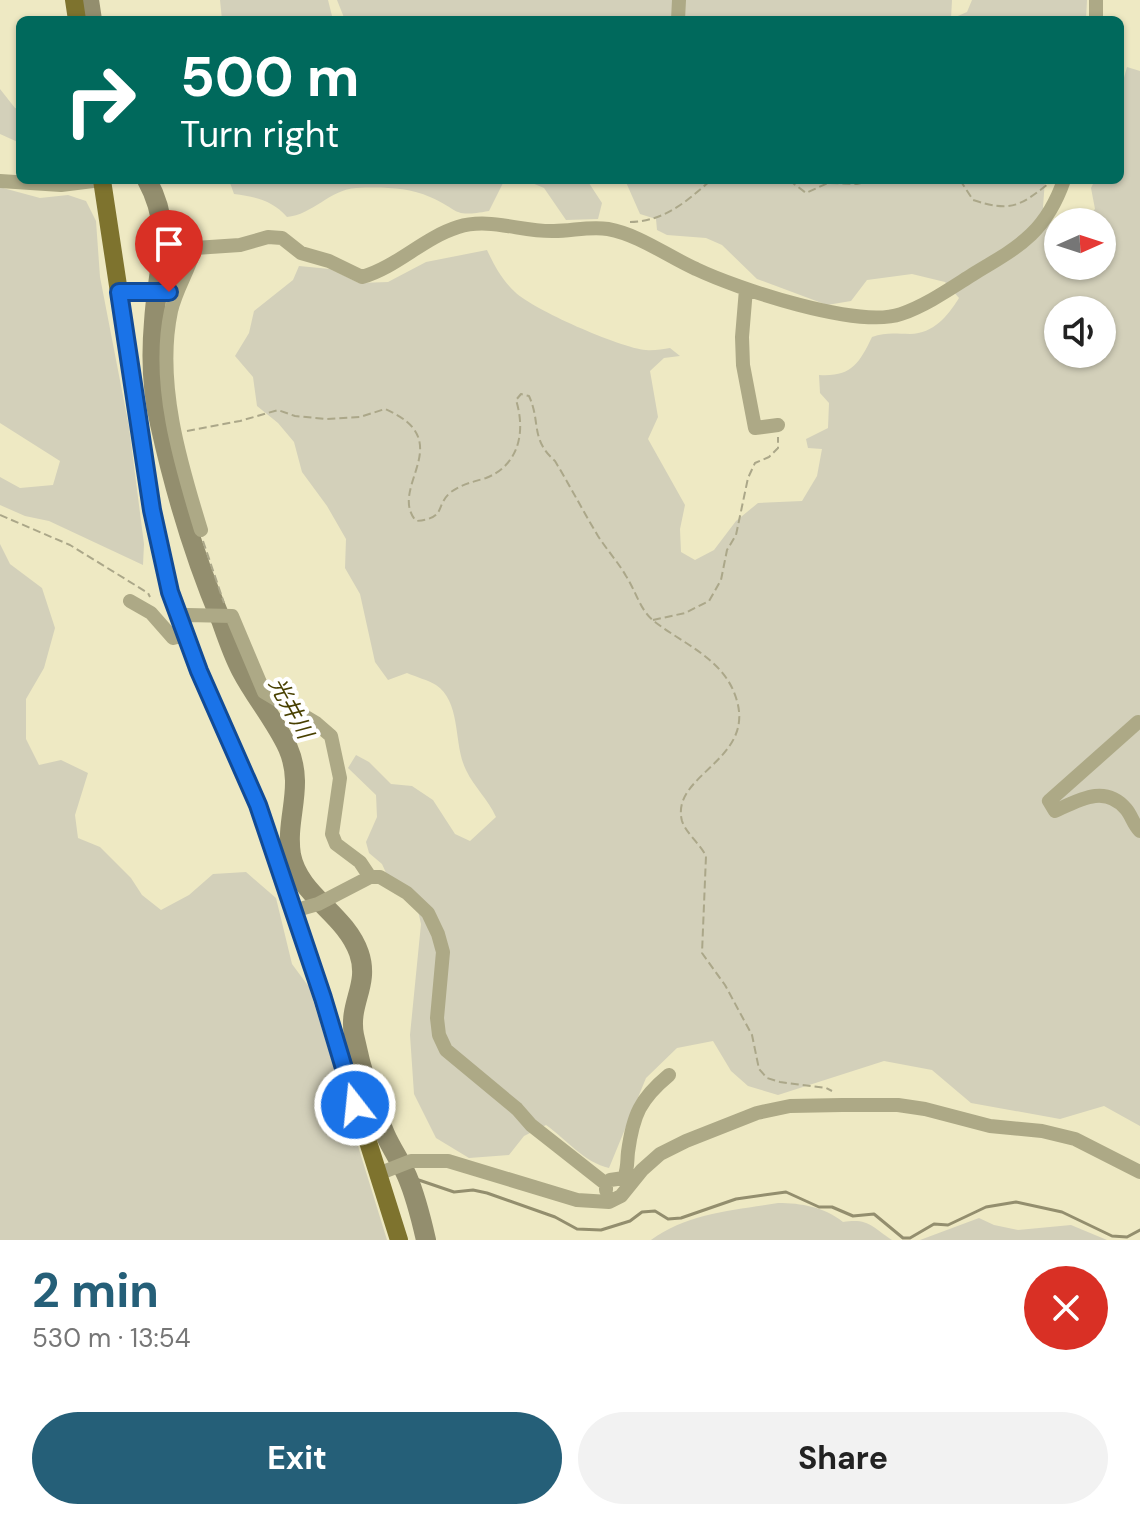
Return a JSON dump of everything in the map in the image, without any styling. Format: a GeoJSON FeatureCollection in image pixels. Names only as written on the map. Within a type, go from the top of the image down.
{"type":"FeatureCollection","features":[{"type":"Feature","properties":{"kind":"main road"},"geometry":{"type":"LineString","coordinates":[[102,184],[163,564],[182,626],[258,805],[385,1171],[399,1240]]}},
{"type":"Feature","properties":{"kind":"street"},"geometry":{"type":"LineString","coordinates":[[46,184],[69,184]]}},
{"type":"Feature","properties":{"kind":"street"},"geometry":{"type":"LineString","coordinates":[[201,530],[177,433],[168,369],[172,293],[190,265],[195,248],[240,245],[268,237],[282,238],[301,253],[329,261],[362,277],[398,262],[455,228],[471,223],[552,231],[607,229],[643,241],[697,270],[746,289],[851,317],[878,319],[899,315],[944,292],[1029,239],[1047,220],[1062,184]]}},
{"type":"Feature","properties":{"kind":"street"},"geometry":{"type":"LineString","coordinates":[[746,289],[743,365],[755,428],[778,425]]}},
{"type":"Feature","properties":{"kind":"street"},"geometry":{"type":"LineString","coordinates":[[119,292],[172,293]]}},
{"type":"Feature","properties":{"kind":"street"},"geometry":{"type":"LineString","coordinates":[[130,601],[151,613],[173,638],[187,615],[232,616],[264,692],[316,723],[331,736],[340,778],[332,834],[336,844],[360,862],[370,877]]}},
{"type":"Feature","properties":{"kind":"street"},"geometry":{"type":"LineString","coordinates":[[1138,722],[1049,801],[1055,811],[1094,794],[1106,795],[1127,810],[1140,831]]}},
{"type":"Feature","properties":{"kind":"street"},"geometry":{"type":"LineString","coordinates":[[293,911],[324,901],[370,877],[380,877],[407,893],[428,913],[443,952],[437,1018],[439,1035],[446,1050],[507,1100],[531,1125],[606,1184],[609,1202]]}},
{"type":"Feature","properties":{"kind":"street"},"geometry":{"type":"LineString","coordinates":[[606,1184],[610,1180],[624,1178],[632,1132],[642,1102],[647,1093],[669,1075]]}},
{"type":"Feature","properties":{"kind":"street"},"geometry":{"type":"LineString","coordinates":[[385,1171],[411,1161],[448,1161],[577,1200],[609,1202],[621,1196],[660,1154],[686,1141],[757,1113],[790,1106],[842,1105],[911,1107],[990,1126],[1042,1131],[1075,1139],[1140,1172]]}},
{"type":"Feature","properties":{"kind":"path"},"geometry":{"type":"LineString","coordinates":[[607,229],[619,222],[649,221],[679,208],[706,184]]}},
{"type":"Feature","properties":{"kind":"path"},"geometry":{"type":"LineString","coordinates":[[794,184],[806,193],[826,184]]}},
{"type":"Feature","properties":{"kind":"path"},"geometry":{"type":"LineString","coordinates":[[963,184],[973,200],[1011,207],[1026,202],[1047,184]]}},
{"type":"Feature","properties":{"kind":"path"},"geometry":{"type":"LineString","coordinates":[[177,433],[278,410],[295,416],[327,419],[360,417],[385,409],[406,418],[419,436],[420,461],[408,503],[410,514],[416,521],[428,520],[439,513],[448,495],[462,485],[503,469],[515,455],[520,422],[516,400],[521,394],[529,396],[535,407],[538,440],[555,461],[652,620],[721,670],[737,699],[737,733],[726,753],[699,777],[683,798],[683,825],[706,856],[702,953],[725,985],[752,1035],[759,1069],[767,1078],[826,1088],[837,1094],[842,1105]]}},
{"type":"Feature","properties":{"kind":"path"},"geometry":{"type":"LineString","coordinates":[[652,620],[685,613],[709,601],[721,580],[727,550],[736,535],[748,478],[755,463],[769,457],[778,448],[778,425]]}},
{"type":"Feature","properties":{"kind":"path"},"geometry":{"type":"LineString","coordinates":[[0,515],[70,545],[148,593],[153,602],[151,613]]}},
{"type":"Feature","properties":{"kind":"path"},"geometry":{"type":"LineString","coordinates":[[201,530],[223,616]]}},
{"type":"Feature","properties":{"kind":"shaded area"},"geometry":{"type":"Polygon","coordinates":[[[220,0],[328,0],[332,16],[222,16],[220,0]]]}},
{"type":"Feature","properties":{"kind":"shaded area"},"geometry":{"type":"Polygon","coordinates":[[[337,0],[952,0],[951,16],[343,16],[337,0]]]}},
{"type":"Feature","properties":{"kind":"shaded area"},"geometry":{"type":"Polygon","coordinates":[[[972,0],[1087,0],[1086,16],[958,16],[967,12],[972,0]]]}},
{"type":"Feature","properties":{"kind":"shaded area"},"geometry":{"type":"Polygon","coordinates":[[[1127,67],[1140,71],[1140,1126],[1104,1106],[1060,1119],[971,1103],[932,1070],[884,1061],[778,1095],[748,1086],[731,1071],[713,1041],[677,1048],[646,1078],[609,1168],[584,1156],[546,1125],[524,1136],[509,1155],[469,1158],[436,1138],[414,1094],[410,1035],[421,924],[414,893],[387,875],[382,864],[369,853],[366,842],[377,817],[376,795],[348,768],[356,755],[369,762],[391,784],[412,786],[433,800],[455,834],[470,841],[496,817],[466,770],[450,702],[444,693],[433,683],[407,673],[388,680],[375,662],[360,594],[345,568],[346,539],[302,472],[294,442],[278,423],[257,406],[253,377],[235,356],[249,333],[254,311],[293,280],[299,266],[330,269],[359,283],[388,282],[426,262],[487,250],[510,287],[539,308],[634,348],[670,348],[680,356],[664,358],[650,371],[658,417],[648,439],[685,505],[680,529],[681,552],[695,560],[714,550],[736,521],[758,503],[802,501],[817,476],[822,449],[808,448],[806,439],[828,428],[829,403],[820,393],[819,375],[839,374],[853,367],[872,337],[926,331],[945,317],[959,298],[945,282],[912,274],[867,280],[851,301],[827,305],[757,279],[722,245],[706,238],[667,235],[657,230],[656,219],[640,214],[627,184],[1045,184],[1044,280],[1116,280],[1116,208],[1095,208],[1093,184],[1124,184],[1124,78],[1127,67]]]}},
{"type":"Feature","properties":{"kind":"shaded area"},"geometry":{"type":"Polygon","coordinates":[[[0,89],[16,108],[16,141],[0,134],[0,89]]]}},
{"type":"Feature","properties":{"kind":"shaded area"},"geometry":{"type":"Polygon","coordinates":[[[0,183],[3,188],[40,198],[68,195],[86,201],[96,221],[100,277],[129,427],[144,544],[143,565],[49,521],[25,516],[0,505],[0,477],[20,488],[53,485],[60,461],[0,423],[0,183]]]}},
{"type":"Feature","properties":{"kind":"shaded area"},"geometry":{"type":"Polygon","coordinates":[[[230,184],[502,184],[489,211],[477,213],[457,212],[412,191],[365,188],[347,189],[305,212],[287,217],[263,200],[234,194],[230,184]]]}},
{"type":"Feature","properties":{"kind":"shaded area"},"geometry":{"type":"Polygon","coordinates":[[[534,184],[590,184],[602,203],[598,219],[566,220],[544,188],[534,184]]]}},
{"type":"Feature","properties":{"kind":"shaded area"},"geometry":{"type":"Polygon","coordinates":[[[0,544],[10,564],[42,588],[55,628],[44,668],[26,699],[26,739],[39,765],[61,760],[88,773],[75,815],[78,838],[100,847],[131,878],[142,895],[161,910],[189,895],[213,874],[246,872],[276,898],[292,964],[309,987],[387,1240],[0,1240],[0,544]]]}},
{"type":"Feature","properties":{"kind":"shaded area"},"geometry":{"type":"Polygon","coordinates":[[[778,1203],[812,1207],[843,1222],[865,1223],[892,1240],[651,1240],[696,1218],[778,1203]]]}},
{"type":"Feature","properties":{"kind":"shaded area"},"geometry":{"type":"Polygon","coordinates":[[[979,1218],[1018,1230],[1071,1225],[1107,1240],[920,1240],[979,1218]]]}},
{"type":"Feature","properties":{"kind":"waterway","name":"光井川"},"geometry":{"type":"LineString","coordinates":[[89,0],[91,16]]}},
{"type":"Feature","properties":{"kind":"waterway","name":"光井川"},"geometry":{"type":"LineString","coordinates":[[149,184],[160,216],[162,233],[153,335],[153,373],[157,411],[172,474],[194,548],[233,652],[283,738],[293,762],[295,789],[290,841],[296,869],[312,893],[344,927],[359,953],[362,975],[353,1024],[357,1048],[380,1122],[413,1192],[426,1240]]}},
{"type":"Feature","properties":{"kind":"waterway"},"geometry":{"type":"LineString","coordinates":[[407,1176],[454,1192],[473,1190],[487,1193],[555,1217],[577,1229],[601,1230],[630,1221],[642,1212],[655,1211],[668,1219],[681,1218],[736,1199],[786,1192],[819,1207],[832,1207],[853,1216],[874,1214],[903,1238],[910,1238],[934,1224],[948,1225],[986,1207],[1016,1202],[1062,1212],[1112,1236],[1127,1237],[1140,1230]]}},
{"type":"Feature","properties":{"kind":"route"},"geometry":{"type":"LineString","coordinates":[[169,292],[119,292],[160,551],[185,635],[258,805],[323,998],[355,1105]]}}]}
